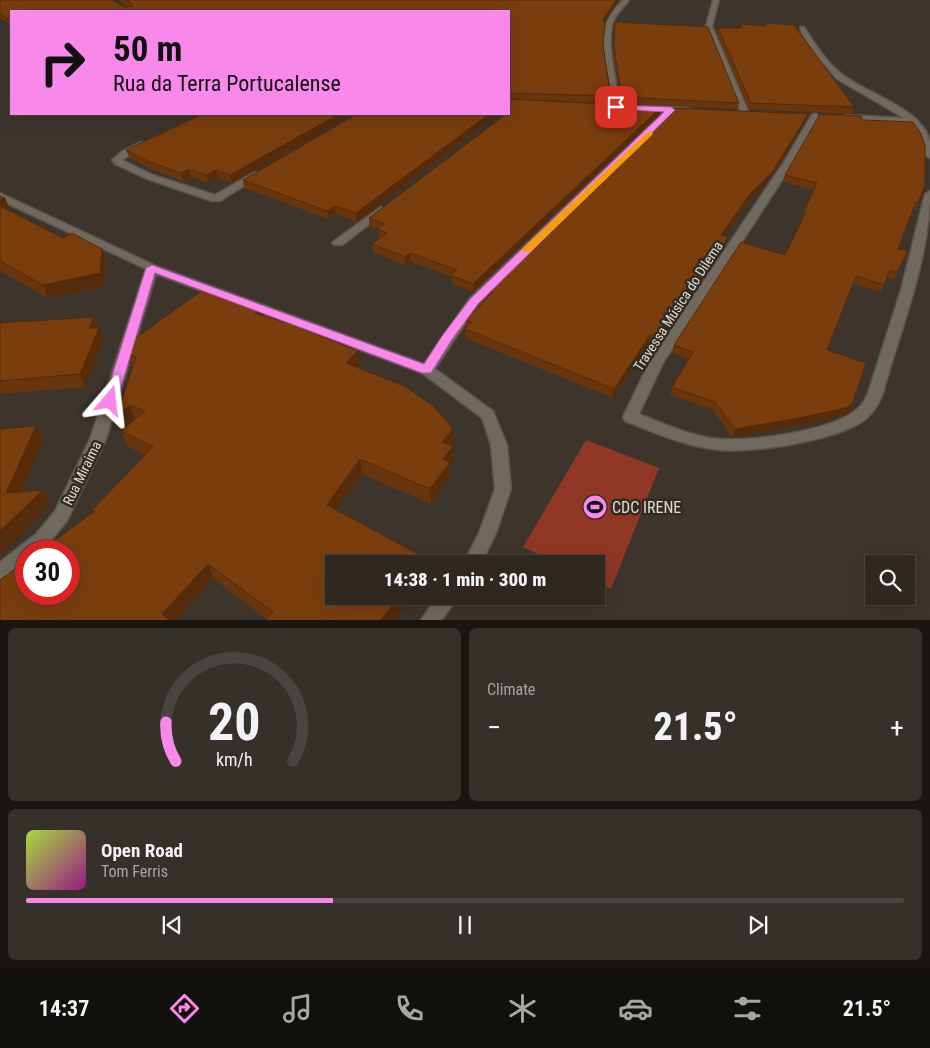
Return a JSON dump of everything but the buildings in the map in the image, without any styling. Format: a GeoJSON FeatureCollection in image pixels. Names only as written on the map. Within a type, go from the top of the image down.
{"type":"FeatureCollection","features":[{"type":"Feature","properties":{"kind":"street"},"geometry":{"type":"LineString","coordinates":[[625,108],[609,30],[610,21],[626,0]]}},
{"type":"Feature","properties":{"kind":"street"},"geometry":{"type":"LineString","coordinates":[[716,0],[709,26],[749,113],[736,113]]}},
{"type":"Feature","properties":{"kind":"street"},"geometry":{"type":"LineString","coordinates":[[802,28],[819,53],[840,77],[914,121],[920,127],[930,155]]}},
{"type":"Feature","properties":{"kind":"street"},"geometry":{"type":"LineString","coordinates":[[607,107],[698,111]]}},
{"type":"Feature","properties":{"kind":"street"},"geometry":{"type":"LineString","coordinates":[[426,370],[474,301],[671,110]]}},
{"type":"Feature","properties":{"kind":"street","name":"Travessa Música do Dilema"},"geometry":{"type":"LineString","coordinates":[[815,116],[789,162],[656,362],[630,417],[692,440],[715,444],[739,445],[781,440],[835,428],[857,419],[868,409],[875,394],[903,304],[930,194]]}},
{"type":"Feature","properties":{"kind":"street"},"geometry":{"type":"LineString","coordinates":[[835,117],[914,121]]}},
{"type":"Feature","properties":{"kind":"street"},"geometry":{"type":"LineString","coordinates":[[148,142],[118,158],[118,162],[150,177],[216,198],[267,169]]}},
{"type":"Feature","properties":{"kind":"street"},"geometry":{"type":"LineString","coordinates":[[0,196],[152,268],[426,370],[488,415],[499,445],[503,489],[488,533],[477,555]]}},
{"type":"Feature","properties":{"kind":"street"},"geometry":{"type":"LineString","coordinates":[[338,243],[392,202]]}},
{"type":"Feature","properties":{"kind":"street","name":"Rua Miraima"},"geometry":{"type":"LineString","coordinates":[[41,540],[61,516],[98,439],[152,268]]}},
{"type":"Feature","properties":{"kind":"street","name":"Rua Miraima"},"geometry":{"type":"LineString","coordinates":[[0,573],[15,561]]}},
{"type":"Feature","properties":{"kind":"street"},"geometry":{"type":"LineString","coordinates":[[429,620],[442,605]]}},
{"type":"Feature","properties":{"kind":"shaded area","name":"CDC IRENE"},"geometry":{"type":"Polygon","coordinates":[[[586,440],[659,468],[611,589],[605,586],[605,555],[540,555],[523,547],[586,440]]]}},
{"type":"Feature","properties":{"kind":"slow traffic"},"geometry":{"type":"LineString","coordinates":[[527,250],[649,133]]}},
{"type":"Feature","properties":{"kind":"place","name":"CDC IRENE"},"geometry":{"type":"Point","coordinates":[595,507]}},
{"type":"Feature","properties":{"kind":"route"},"geometry":{"type":"LineString","coordinates":[[110,401],[152,268],[426,370],[474,301],[671,110],[616,107]]}}]}
